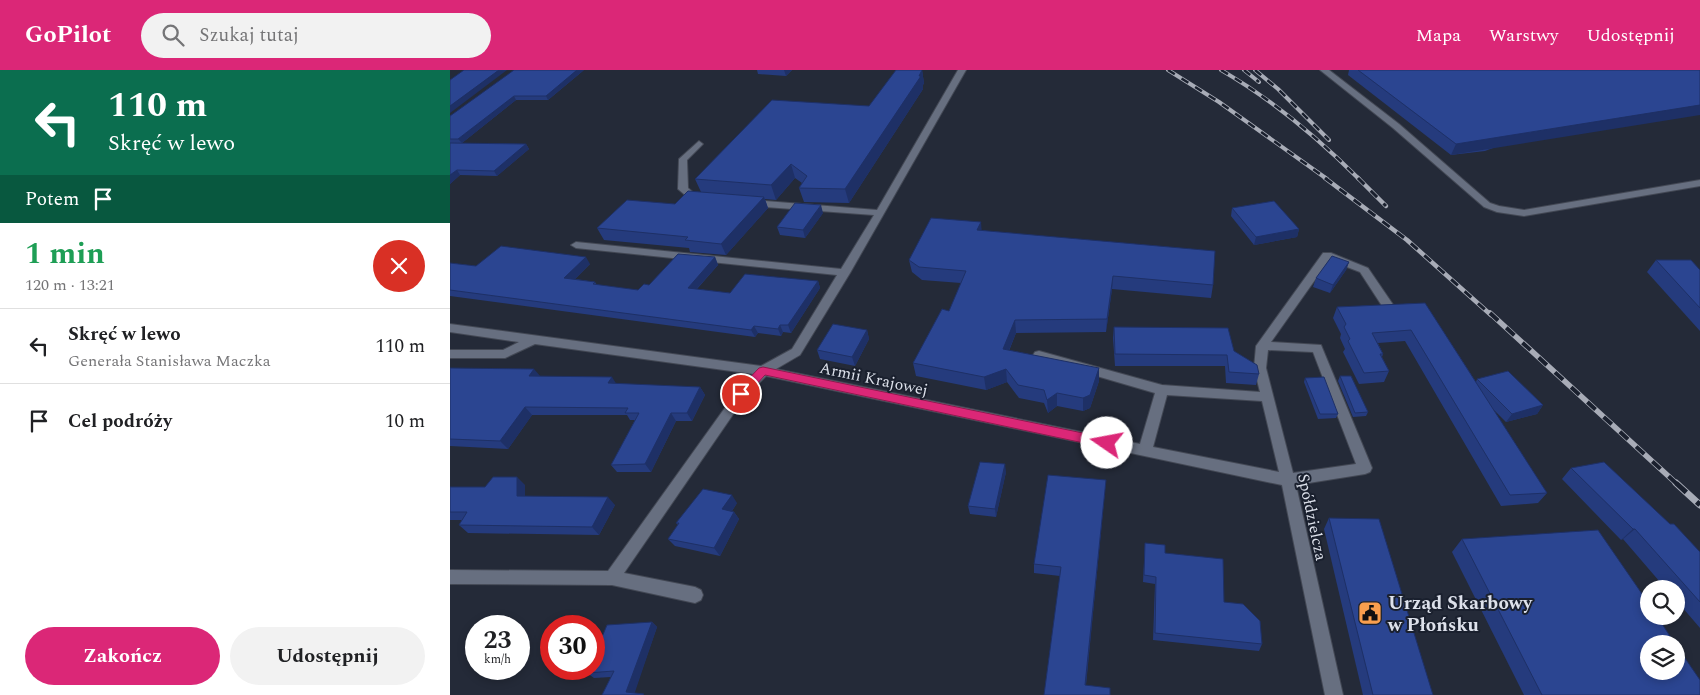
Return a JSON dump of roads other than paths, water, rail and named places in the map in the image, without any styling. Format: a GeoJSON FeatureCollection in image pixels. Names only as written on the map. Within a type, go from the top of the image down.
{"type":"FeatureCollection","features":[{"type":"Feature","properties":{"kind":"street"},"geometry":{"type":"LineString","coordinates":[[612,578],[741,394],[763,371],[796,352],[845,273],[962,70]]}},
{"type":"Feature","properties":{"kind":"street"},"geometry":{"type":"LineString","coordinates":[[1324,70],[1396,126],[1487,205],[1497,210],[1524,213],[1700,183]]}},
{"type":"Feature","properties":{"kind":"street"},"geometry":{"type":"LineString","coordinates":[[699,144],[683,159],[683,189],[694,198],[714,200]]}},
{"type":"Feature","properties":{"kind":"street"},"geometry":{"type":"LineString","coordinates":[[743,202],[880,213]]}},
{"type":"Feature","properties":{"kind":"street"},"geometry":{"type":"LineString","coordinates":[[576,245],[845,273]]}},
{"type":"Feature","properties":{"kind":"street"},"geometry":{"type":"LineString","coordinates":[[1262,346],[1327,255],[1364,270],[1390,309]]}},
{"type":"Feature","properties":{"kind":"street","name":"Armii Krajowej"},"geometry":{"type":"LineString","coordinates":[[450,328],[763,371],[1288,480]]}},
{"type":"Feature","properties":{"kind":"street"},"geometry":{"type":"LineString","coordinates":[[450,354],[505,354],[534,339]]}},
{"type":"Feature","properties":{"kind":"street"},"geometry":{"type":"LineString","coordinates":[[1262,346],[1317,348],[1365,468],[1288,480]]}},
{"type":"Feature","properties":{"kind":"street","name":"Spółdzielcza"},"geometry":{"type":"LineString","coordinates":[[1262,346],[1260,368],[1288,480],[1334,695]]}},
{"type":"Feature","properties":{"kind":"street"},"geometry":{"type":"LineString","coordinates":[[1039,355],[1162,390],[1267,397]]}},
{"type":"Feature","properties":{"kind":"street"},"geometry":{"type":"LineString","coordinates":[[1145,451],[1162,390]]}},
{"type":"Feature","properties":{"kind":"street"},"geometry":{"type":"LineString","coordinates":[[450,577],[612,578],[695,595]]}},
{"type":"Feature","properties":{"kind":"railway"},"geometry":{"type":"LineString","coordinates":[[1168,70],[1219,102],[1327,179]]}},
{"type":"Feature","properties":{"kind":"railway"},"geometry":{"type":"LineString","coordinates":[[1221,70],[1259,94],[1294,120],[1359,179]]}},
{"type":"Feature","properties":{"kind":"railway"},"geometry":{"type":"LineString","coordinates":[[1244,70],[1259,82]]}},
{"type":"Feature","properties":{"kind":"railway"},"geometry":{"type":"LineString","coordinates":[[1255,70],[1278,89],[1329,140]]}},
{"type":"Feature","properties":{"kind":"railway"},"geometry":{"type":"LineString","coordinates":[[1325,178],[1407,240],[1491,315]]}},
{"type":"Feature","properties":{"kind":"railway"},"geometry":{"type":"LineString","coordinates":[[1359,179],[1386,206]]}},
{"type":"Feature","properties":{"kind":"railway"},"geometry":{"type":"LineString","coordinates":[[1490,313],[1677,484]]}},
{"type":"Feature","properties":{"kind":"railway"},"geometry":{"type":"LineString","coordinates":[[1676,483],[1700,505]]}},
{"type":"Feature","properties":{"kind":"place","name":"Urząd Skarbowy w Płońsku"},"geometry":{"type":"Point","coordinates":[1370,613]}}]}
